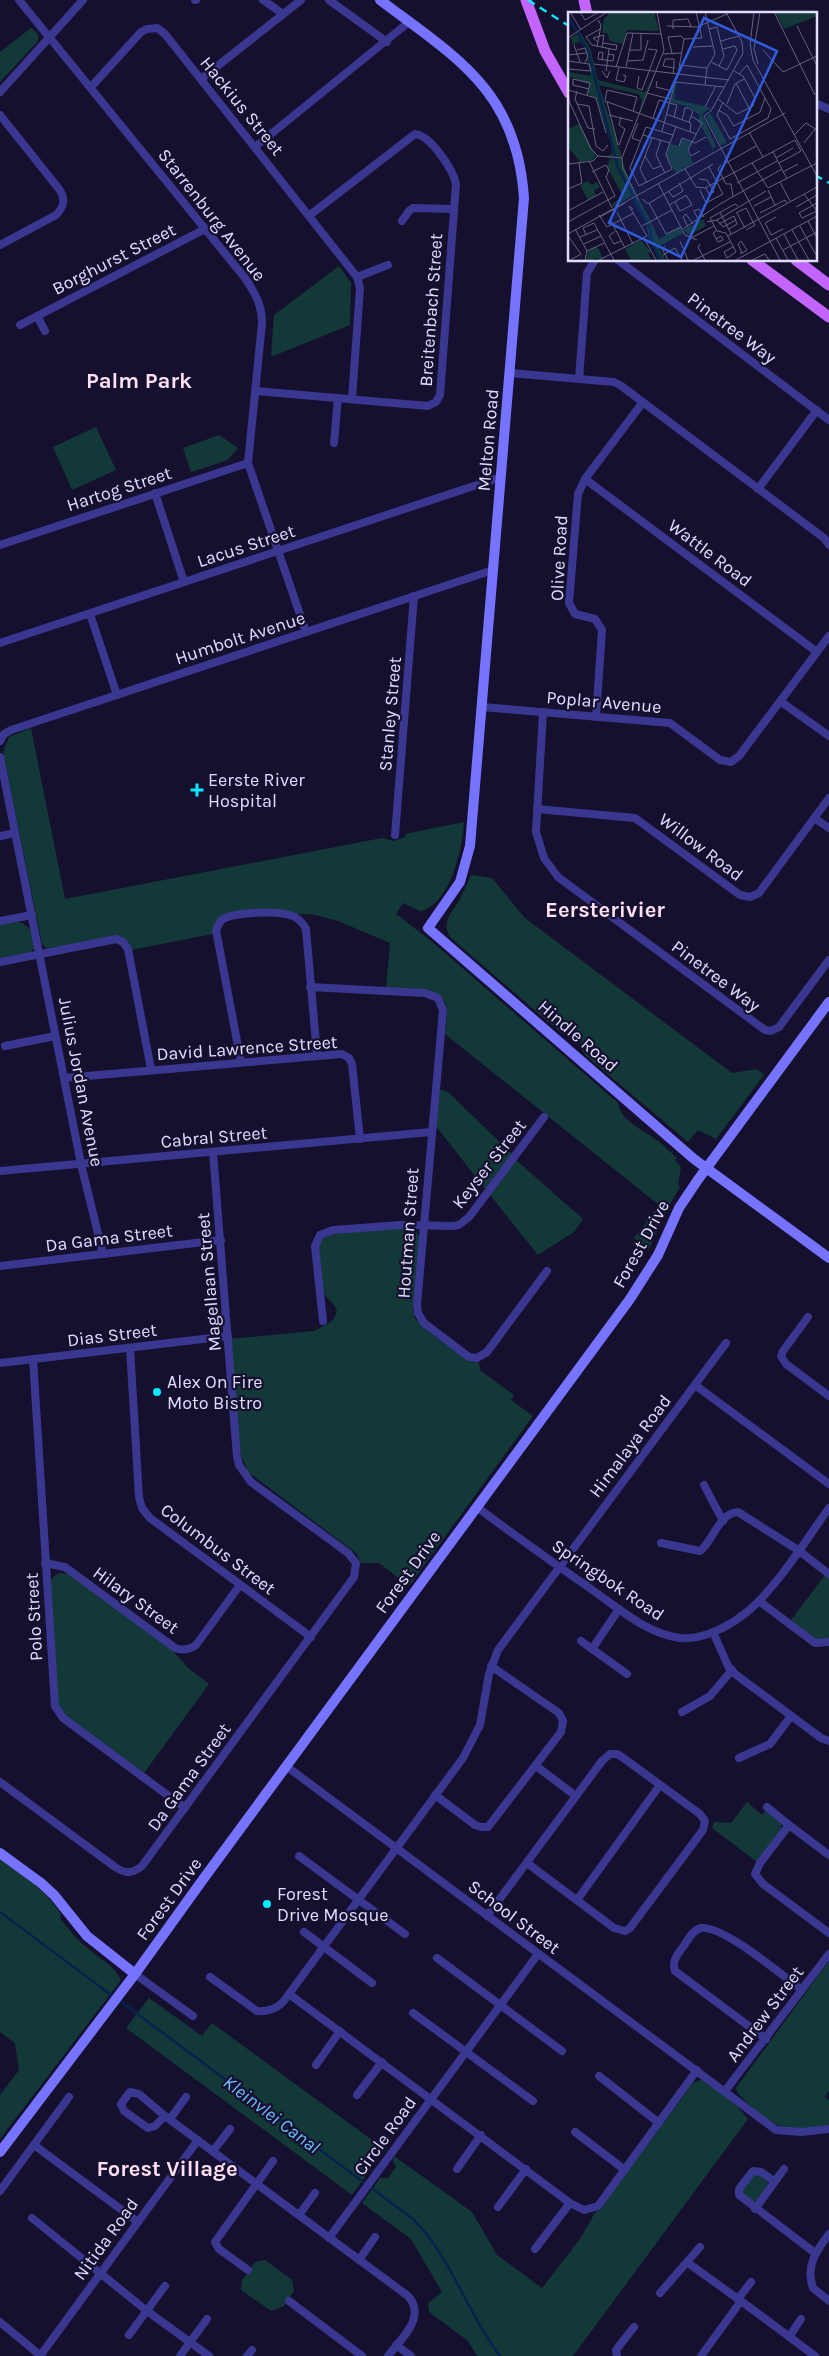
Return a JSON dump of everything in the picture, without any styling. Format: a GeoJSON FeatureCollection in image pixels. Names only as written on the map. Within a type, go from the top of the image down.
{"type":"FeatureCollection","features":[{"type":"Feature","properties":{"kind":"main road"},"geometry":{"type":"LineString","coordinates":[[526,0],[536,31],[554,68],[568,90]]}},
{"type":"Feature","properties":{"kind":"main road"},"geometry":{"type":"LineString","coordinates":[[753,261],[829,317]]}},
{"type":"Feature","properties":{"kind":"main road"},"geometry":{"type":"LineString","coordinates":[[797,261],[829,285]]}},
{"type":"Feature","properties":{"kind":"street","name":"Starrenburg Avenue"},"geometry":{"type":"LineString","coordinates":[[19,0],[245,278],[259,302],[262,324],[248,463],[306,632]]}},
{"type":"Feature","properties":{"kind":"street"},"geometry":{"type":"LineString","coordinates":[[0,92],[82,0]]}},
{"type":"Feature","properties":{"kind":"street"},"geometry":{"type":"LineString","coordinates":[[263,0],[283,14]]}},
{"type":"Feature","properties":{"kind":"street"},"geometry":{"type":"LineString","coordinates":[[201,79],[301,0]]}},
{"type":"Feature","properties":{"kind":"street"},"geometry":{"type":"LineString","coordinates":[[329,0],[387,42]]}},
{"type":"Feature","properties":{"kind":"street","name":"Melton Road"},"geometry":{"type":"LineString","coordinates":[[380,0],[451,53],[480,81],[500,110],[516,147],[523,185],[524,210],[468,859],[455,892],[428,928]]}},
{"type":"Feature","properties":{"kind":"street"},"geometry":{"type":"LineString","coordinates":[[255,146],[387,42],[409,22]]}},
{"type":"Feature","properties":{"kind":"street","name":"Hackius Street"},"geometry":{"type":"LineString","coordinates":[[91,87],[140,32],[152,28],[161,30],[357,276]]}},
{"type":"Feature","properties":{"kind":"street"},"geometry":{"type":"LineString","coordinates":[[816,103],[829,109]]}},
{"type":"Feature","properties":{"kind":"street"},"geometry":{"type":"LineString","coordinates":[[0,115],[59,189],[64,199],[63,206],[56,215],[1,243]]}},
{"type":"Feature","properties":{"kind":"street","name":"Breitenbach Street"},"geometry":{"type":"LineString","coordinates":[[256,391],[428,406],[439,399],[456,184],[454,174],[427,139],[414,134],[310,215]]}},
{"type":"Feature","properties":{"kind":"street","name":"Breitenbach Street"},"geometry":{"type":"LineString","coordinates":[[402,221],[409,211],[414,208],[453,209]]}},
{"type":"Feature","properties":{"kind":"street","name":"Borghurst Street"},"geometry":{"type":"LineString","coordinates":[[20,325],[205,229]]}},
{"type":"Feature","properties":{"kind":"street"},"geometry":{"type":"LineString","coordinates":[[578,379],[587,272],[594,261]]}},
{"type":"Feature","properties":{"kind":"street","name":"Pinetree Way"},"geometry":{"type":"LineString","coordinates":[[619,261],[829,420]]}},
{"type":"Feature","properties":{"kind":"street"},"geometry":{"type":"LineString","coordinates":[[352,399],[360,288],[357,276],[388,264]]}},
{"type":"Feature","properties":{"kind":"street"},"geometry":{"type":"LineString","coordinates":[[37,316],[45,331]]}},
{"type":"Feature","properties":{"kind":"street"},"geometry":{"type":"LineString","coordinates":[[510,373],[617,383],[824,538],[829,545]]}},
{"type":"Feature","properties":{"kind":"street"},"geometry":{"type":"LineString","coordinates":[[334,443],[338,398]]}},
{"type":"Feature","properties":{"kind":"street","name":"Olive Road"},"geometry":{"type":"LineString","coordinates":[[596,717],[602,630],[595,619],[575,614],[569,603],[578,494],[585,479],[643,402]]}},
{"type":"Feature","properties":{"kind":"street"},"geometry":{"type":"LineString","coordinates":[[758,489],[816,410]]}},
{"type":"Feature","properties":{"kind":"street","name":"Hartog Street"},"geometry":{"type":"LineString","coordinates":[[0,544],[248,463]]}},
{"type":"Feature","properties":{"kind":"street","name":"Lacus Street"},"geometry":{"type":"LineString","coordinates":[[1,641],[90,614],[501,477]]}},
{"type":"Feature","properties":{"kind":"street","name":"Wattle Road"},"geometry":{"type":"LineString","coordinates":[[585,479],[817,652]]}},
{"type":"Feature","properties":{"kind":"street"},"geometry":{"type":"LineString","coordinates":[[155,493],[184,582]]}},
{"type":"Feature","properties":{"kind":"street","name":"Humbolt Avenue"},"geometry":{"type":"LineString","coordinates":[[0,741],[4,734],[11,730],[493,570]]}},
{"type":"Feature","properties":{"kind":"street","name":"Stanley Street"},"geometry":{"type":"LineString","coordinates":[[395,835],[414,596]]}},
{"type":"Feature","properties":{"kind":"street"},"geometry":{"type":"LineString","coordinates":[[90,614],[116,695]]}},
{"type":"Feature","properties":{"kind":"street","name":"Poplar Avenue"},"geometry":{"type":"LineString","coordinates":[[482,707],[670,723],[720,760],[728,762],[739,756],[829,636]]}},
{"type":"Feature","properties":{"kind":"street"},"geometry":{"type":"LineString","coordinates":[[780,701],[829,736]]}},
{"type":"Feature","properties":{"kind":"street","name":"Pinetree Way"},"geometry":{"type":"LineString","coordinates":[[543,712],[536,832],[540,849],[548,865],[558,877],[762,1029],[771,1031],[779,1027],[829,960]]}},
{"type":"Feature","properties":{"kind":"street"},"geometry":{"type":"LineString","coordinates":[[0,757],[32,915],[0,921]]}},
{"type":"Feature","properties":{"kind":"street","name":"Willow Road"},"geometry":{"type":"LineString","coordinates":[[537,809],[635,818],[740,895],[746,897],[759,892],[829,798]]}},
{"type":"Feature","properties":{"kind":"street"},"geometry":{"type":"LineString","coordinates":[[814,818],[829,828]]}},
{"type":"Feature","properties":{"kind":"street"},"geometry":{"type":"LineString","coordinates":[[0,836],[15,833]]}},
{"type":"Feature","properties":{"kind":"street"},"geometry":{"type":"LineString","coordinates":[[242,1062],[217,934],[220,922],[226,917],[254,913],[287,915],[299,920],[306,929],[317,1054]]}},
{"type":"Feature","properties":{"kind":"street","name":"Julius Jordan Avenue"},"geometry":{"type":"LineString","coordinates":[[32,915],[81,1164],[103,1254]]}},
{"type":"Feature","properties":{"kind":"street","name":"Hindle Road"},"geometry":{"type":"LineString","coordinates":[[428,928],[706,1168],[829,1258]]}},
{"type":"Feature","properties":{"kind":"street"},"geometry":{"type":"LineString","coordinates":[[0,962],[116,939],[123,942],[128,949],[152,1069]]}},
{"type":"Feature","properties":{"kind":"street","name":"Houtman Street"},"geometry":{"type":"LineString","coordinates":[[310,987],[425,993],[438,998],[443,1010],[431,1132],[418,1313],[424,1323],[469,1357],[477,1358],[484,1355],[547,1271]]}},
{"type":"Feature","properties":{"kind":"street","name":"Forest Drive"},"geometry":{"type":"LineString","coordinates":[[0,2152],[136,1974],[286,1766],[630,1300],[658,1255],[679,1208],[706,1168],[829,1002]]}},
{"type":"Feature","properties":{"kind":"street"},"geometry":{"type":"LineString","coordinates":[[5,1046],[55,1036]]}},
{"type":"Feature","properties":{"kind":"street","name":"David Lawrence Street"},"geometry":{"type":"LineString","coordinates":[[64,1078],[317,1054],[342,1054],[351,1061],[360,1139]]}},
{"type":"Feature","properties":{"kind":"street","name":"Keyser Street"},"geometry":{"type":"LineString","coordinates":[[323,1321],[315,1246],[320,1236],[333,1230],[424,1224],[453,1226],[465,1221],[544,1117]]}},
{"type":"Feature","properties":{"kind":"street","name":"Cabral Street"},"geometry":{"type":"LineString","coordinates":[[0,1171],[431,1132]]}},
{"type":"Feature","properties":{"kind":"street","name":"Magellaan Street"},"geometry":{"type":"LineString","coordinates":[[213,1152],[239,1465],[251,1482],[348,1553],[356,1563]]}},
{"type":"Feature","properties":{"kind":"street","name":"Da Gama Street"},"geometry":{"type":"LineString","coordinates":[[0,1266],[221,1240]]}},
{"type":"Feature","properties":{"kind":"street"},"geometry":{"type":"LineString","coordinates":[[808,1317],[783,1350],[781,1356],[786,1364],[829,1395]]}},
{"type":"Feature","properties":{"kind":"street","name":"Dias Street"},"geometry":{"type":"LineString","coordinates":[[0,1363],[228,1336]]}},
{"type":"Feature","properties":{"kind":"street","name":"Himalaya Road"},"geometry":{"type":"LineString","coordinates":[[210,1977],[259,2011],[276,2007],[289,1994],[463,1758],[480,1725],[491,1666],[506,1639],[726,1343]]}},
{"type":"Feature","properties":{"kind":"street","name":"Columbus Street"},"geometry":{"type":"LineString","coordinates":[[130,1348],[139,1497],[142,1508],[150,1518],[311,1637]]}},
{"type":"Feature","properties":{"kind":"street","name":"Polo Street"},"geometry":{"type":"LineString","coordinates":[[33,1359],[56,1710],[63,1718],[185,1808]]}},
{"type":"Feature","properties":{"kind":"street"},"geometry":{"type":"LineString","coordinates":[[695,1385],[829,1484]]}},
{"type":"Feature","properties":{"kind":"street"},"geometry":{"type":"LineString","coordinates":[[704,1485],[723,1521]]}},
{"type":"Feature","properties":{"kind":"street","name":"Springbok Road"},"geometry":{"type":"LineString","coordinates":[[477,1507],[619,1609],[662,1634],[686,1638],[713,1632],[735,1621],[759,1601],[829,1508]]}},
{"type":"Feature","properties":{"kind":"street"},"geometry":{"type":"LineString","coordinates":[[661,1543],[700,1551],[730,1513],[743,1514],[798,1550],[829,1574]]}},
{"type":"Feature","properties":{"kind":"street","name":"Hilary Street"},"geometry":{"type":"LineString","coordinates":[[46,1563],[65,1567],[175,1648],[182,1650],[190,1649],[196,1645],[240,1585]]}},
{"type":"Feature","properties":{"kind":"street","name":"Da Gama Street"},"geometry":{"type":"LineString","coordinates":[[0,1782],[115,1867],[126,1873],[136,1871],[142,1866],[354,1577],[356,1563]]}},
{"type":"Feature","properties":{"kind":"street"},"geometry":{"type":"LineString","coordinates":[[759,1601],[815,1643],[829,1642]]}},
{"type":"Feature","properties":{"kind":"street"},"geometry":{"type":"LineString","coordinates":[[592,1649],[619,1609]]}},
{"type":"Feature","properties":{"kind":"street"},"geometry":{"type":"LineString","coordinates":[[713,1632],[732,1670],[821,1738],[829,1741]]}},
{"type":"Feature","properties":{"kind":"street"},"geometry":{"type":"LineString","coordinates":[[581,1641],[627,1674]]}},
{"type":"Feature","properties":{"kind":"street"},"geometry":{"type":"LineString","coordinates":[[435,1795],[475,1824],[485,1828],[491,1824],[561,1732],[563,1726],[561,1717],[525,1688],[491,1666]]}},
{"type":"Feature","properties":{"kind":"street"},"geometry":{"type":"LineString","coordinates":[[682,1712],[710,1696],[732,1670]]}},
{"type":"Feature","properties":{"kind":"street"},"geometry":{"type":"LineString","coordinates":[[738,1758],[770,1744],[791,1716]]}},
{"type":"Feature","properties":{"kind":"street"},"geometry":{"type":"LineString","coordinates":[[487,1916],[602,1761],[610,1754],[617,1754],[622,1757],[702,1816],[706,1823],[703,1830],[630,1928],[625,1931],[614,1928],[527,1863]]}},
{"type":"Feature","properties":{"kind":"street","name":"School Street"},"geometry":{"type":"LineString","coordinates":[[286,1766],[776,2130],[801,2132],[829,2129]]}},
{"type":"Feature","properties":{"kind":"street"},"geometry":{"type":"LineString","coordinates":[[536,1766],[576,1796]]}},
{"type":"Feature","properties":{"kind":"street"},"geometry":{"type":"LineString","coordinates":[[576,1900],[660,1786]]}},
{"type":"Feature","properties":{"kind":"street"},"geometry":{"type":"LineString","coordinates":[[767,1807],[829,1855]]}},
{"type":"Feature","properties":{"kind":"street"},"geometry":{"type":"LineString","coordinates":[[789,1824],[760,1863],[755,1874],[763,1884],[829,1933]]}},
{"type":"Feature","properties":{"kind":"street"},"geometry":{"type":"LineString","coordinates":[[0,1853],[54,1895],[87,1936],[193,2016]]}},
{"type":"Feature","properties":{"kind":"street"},"geometry":{"type":"LineString","coordinates":[[299,1856],[405,1934]]}},
{"type":"Feature","properties":{"kind":"street"},"geometry":{"type":"LineString","coordinates":[[766,2039],[675,1971],[674,1960],[692,1935],[699,1929],[707,1929],[733,1940],[802,1990]]}},
{"type":"Feature","properties":{"kind":"street"},"geometry":{"type":"LineString","coordinates":[[304,1932],[372,1983]]}},
{"type":"Feature","properties":{"kind":"street","name":"Circle Road"},"geometry":{"type":"LineString","coordinates":[[330,2238],[538,1954]]}},
{"type":"Feature","properties":{"kind":"street","name":"Andrew Street"},"geometry":{"type":"LineString","coordinates":[[725,2091],[829,1954]]}},
{"type":"Feature","properties":{"kind":"street"},"geometry":{"type":"LineString","coordinates":[[437,1958],[562,2051]]}},
{"type":"Feature","properties":{"kind":"street"},"geometry":{"type":"LineString","coordinates":[[289,1994],[570,2203],[584,2210],[595,2208],[697,2070]]}},
{"type":"Feature","properties":{"kind":"street"},"geometry":{"type":"LineString","coordinates":[[413,2013],[534,2101]]}},
{"type":"Feature","properties":{"kind":"street"},"geometry":{"type":"LineString","coordinates":[[316,2064],[340,2031]]}},
{"type":"Feature","properties":{"kind":"street"},"geometry":{"type":"LineString","coordinates":[[357,2095],[382,2062]]}},
{"type":"Feature","properties":{"kind":"street"},"geometry":{"type":"LineString","coordinates":[[599,2076],[659,2123]]}},
{"type":"Feature","properties":{"kind":"street"},"geometry":{"type":"LineString","coordinates":[[186,2097],[167,2117],[156,2126],[148,2128],[124,2110],[121,2104],[128,2093],[134,2092],[167,2117],[198,2140],[212,2151],[408,2296],[415,2310],[414,2321],[388,2356]]}},
{"type":"Feature","properties":{"kind":"street"},"geometry":{"type":"LineString","coordinates":[[0,2191],[69,2097]]}},
{"type":"Feature","properties":{"kind":"street"},"geometry":{"type":"LineString","coordinates":[[212,2151],[230,2129]]}},
{"type":"Feature","properties":{"kind":"street"},"geometry":{"type":"LineString","coordinates":[[575,2132],[624,2170]]}},
{"type":"Feature","properties":{"kind":"street"},"geometry":{"type":"LineString","coordinates":[[457,2169],[481,2135]]}},
{"type":"Feature","properties":{"kind":"street","name":"Nitida Road"},"geometry":{"type":"LineString","coordinates":[[40,2356],[198,2140]]}},
{"type":"Feature","properties":{"kind":"street"},"geometry":{"type":"LineString","coordinates":[[34,2145],[138,2222]]}},
{"type":"Feature","properties":{"kind":"street"},"geometry":{"type":"LineString","coordinates":[[248,2270],[219,2249],[215,2242],[273,2161]]}},
{"type":"Feature","properties":{"kind":"street"},"geometry":{"type":"LineString","coordinates":[[498,2207],[526,2169]]}},
{"type":"Feature","properties":{"kind":"street"},"geometry":{"type":"LineString","coordinates":[[755,2209],[784,2169]]}},
{"type":"Feature","properties":{"kind":"street"},"geometry":{"type":"LineString","coordinates":[[774,2181],[755,2170],[739,2189],[741,2197],[815,2253]]}},
{"type":"Feature","properties":{"kind":"street"},"geometry":{"type":"LineString","coordinates":[[299,2215],[315,2193]]}},
{"type":"Feature","properties":{"kind":"street"},"geometry":{"type":"LineString","coordinates":[[535,2249],[570,2203]]}},
{"type":"Feature","properties":{"kind":"street"},"geometry":{"type":"LineString","coordinates":[[32,2218],[147,2311],[209,2356]]}},
{"type":"Feature","properties":{"kind":"street"},"geometry":{"type":"LineString","coordinates":[[829,2234],[825,2245],[815,2253],[810,2270],[811,2285],[815,2291],[829,2301]]}},
{"type":"Feature","properties":{"kind":"street"},"geometry":{"type":"LineString","coordinates":[[359,2260],[375,2237]]}},
{"type":"Feature","properties":{"kind":"street"},"geometry":{"type":"LineString","coordinates":[[660,2293],[700,2247]]}},
{"type":"Feature","properties":{"kind":"street"},"geometry":{"type":"LineString","coordinates":[[688,2263],[815,2356]]}},
{"type":"Feature","properties":{"kind":"street"},"geometry":{"type":"LineString","coordinates":[[706,2354],[751,2282]]}},
{"type":"Feature","properties":{"kind":"street"},"geometry":{"type":"LineString","coordinates":[[129,2335],[165,2286]]}},
{"type":"Feature","properties":{"kind":"street"},"geometry":{"type":"LineString","coordinates":[[288,2301],[362,2356]]}},
{"type":"Feature","properties":{"kind":"street"},"geometry":{"type":"LineString","coordinates":[[180,2356],[207,2319]]}},
{"type":"Feature","properties":{"kind":"street"},"geometry":{"type":"LineString","coordinates":[[788,2337],[801,2319]]}},
{"type":"Feature","properties":{"kind":"street"},"geometry":{"type":"LineString","coordinates":[[0,2322],[40,2356]]}},
{"type":"Feature","properties":{"kind":"street"},"geometry":{"type":"LineString","coordinates":[[617,2356],[616,2350],[634,2327]]}},
{"type":"Feature","properties":{"kind":"street"},"geometry":{"type":"LineString","coordinates":[[396,2345],[411,2356]]}},
{"type":"Feature","properties":{"kind":"green space"},"geometry":{"type":"Polygon","coordinates":[[[31,28],[38,34],[38,41],[0,82],[0,52],[31,28]]]}},
{"type":"Feature","properties":{"kind":"green space"},"geometry":{"type":"Polygon","coordinates":[[[339,266],[351,283],[350,325],[271,357],[274,315],[339,266]]]}},
{"type":"Feature","properties":{"kind":"green space"},"geometry":{"type":"Polygon","coordinates":[[[96,427],[116,470],[72,490],[53,447],[96,427]]]}},
{"type":"Feature","properties":{"kind":"green space"},"geometry":{"type":"Polygon","coordinates":[[[219,435],[238,448],[228,460],[191,472],[183,448],[219,435]]]}},
{"type":"Feature","properties":{"kind":"green space"},"geometry":{"type":"Polygon","coordinates":[[[31,728],[65,899],[382,838],[393,841],[406,837],[405,834],[464,822],[458,860],[447,887],[439,898],[430,907],[420,911],[403,903],[396,914],[430,940],[618,1103],[620,1110],[628,1120],[661,1143],[677,1158],[675,1160],[681,1167],[678,1185],[680,1187],[662,1219],[649,1249],[634,1238],[659,1205],[445,1034],[446,1006],[443,999],[437,994],[421,989],[386,988],[390,943],[338,921],[311,914],[226,914],[213,934],[131,950],[125,940],[46,948],[42,944],[3,752],[9,737],[31,728]]]}},
{"type":"Feature","properties":{"kind":"green space"},"geometry":{"type":"Polygon","coordinates":[[[471,875],[492,878],[525,918],[732,1073],[757,1069],[764,1075],[716,1139],[698,1130],[688,1142],[585,1055],[580,1046],[583,1035],[578,1031],[568,1035],[560,1032],[451,938],[446,928],[448,919],[471,875]]]}},
{"type":"Feature","properties":{"kind":"green space"},"geometry":{"type":"Polygon","coordinates":[[[18,922],[29,928],[34,940],[34,949],[30,952],[0,958],[0,924],[18,922]]]}},
{"type":"Feature","properties":{"kind":"green space"},"geometry":{"type":"Polygon","coordinates":[[[440,1089],[448,1092],[512,1154],[485,1189],[436,1126],[440,1089]]]}},
{"type":"Feature","properties":{"kind":"green space"},"geometry":{"type":"Polygon","coordinates":[[[516,1160],[583,1219],[574,1232],[538,1255],[490,1195],[516,1160]]]}},
{"type":"Feature","properties":{"kind":"green space"},"geometry":{"type":"Polygon","coordinates":[[[409,1227],[416,1231],[420,1238],[413,1310],[415,1318],[426,1330],[468,1361],[478,1362],[481,1371],[514,1395],[511,1400],[533,1416],[409,1586],[379,1563],[361,1563],[356,1553],[248,1472],[241,1455],[229,1339],[314,1331],[332,1321],[337,1312],[335,1306],[323,1293],[318,1245],[323,1237],[330,1234],[409,1227]]]}},
{"type":"Feature","properties":{"kind":"green space"},"geometry":{"type":"Polygon","coordinates":[[[60,1573],[69,1574],[174,1652],[188,1668],[209,1684],[144,1773],[64,1714],[58,1707],[50,1582],[54,1576],[60,1573]]]}},
{"type":"Feature","properties":{"kind":"green space"},"geometry":{"type":"Polygon","coordinates":[[[825,1575],[829,1578],[829,1639],[817,1640],[791,1620],[825,1575]]]}},
{"type":"Feature","properties":{"kind":"green space"},"geometry":{"type":"Polygon","coordinates":[[[747,1802],[762,1815],[767,1809],[782,1823],[781,1829],[757,1862],[712,1828],[714,1822],[731,1823],[747,1802]]]}},
{"type":"Feature","properties":{"kind":"green space"},"geometry":{"type":"Polygon","coordinates":[[[0,1859],[33,1884],[55,1905],[61,1914],[60,1918],[74,1935],[111,1967],[121,1980],[0,2139],[0,2095],[19,2070],[15,2043],[0,2032],[0,1859]]]}},
{"type":"Feature","properties":{"kind":"green space"},"geometry":{"type":"Polygon","coordinates":[[[829,1961],[829,2091],[825,2097],[829,2100],[829,2125],[786,2128],[774,2123],[757,2111],[738,2093],[736,2088],[829,1961]]]}},
{"type":"Feature","properties":{"kind":"green space"},"geometry":{"type":"Polygon","coordinates":[[[149,1998],[202,2036],[212,2023],[387,2151],[376,2152],[368,2163],[370,2170],[352,2195],[126,2028],[149,1998]]]}},
{"type":"Feature","properties":{"kind":"green space"},"geometry":{"type":"Polygon","coordinates":[[[703,2079],[733,2101],[748,2119],[573,2356],[477,2356],[468,2341],[429,2312],[428,2303],[442,2292],[411,2239],[362,2203],[380,2178],[388,2178],[396,2167],[393,2161],[394,2156],[472,2212],[497,2255],[542,2288],[580,2239],[596,2211],[599,2210],[693,2083],[703,2079]]]}},
{"type":"Feature","properties":{"kind":"green space"},"geometry":{"type":"Polygon","coordinates":[[[759,2173],[767,2179],[768,2184],[756,2201],[751,2201],[742,2195],[742,2192],[753,2176],[759,2173]]]}},
{"type":"Feature","properties":{"kind":"green space"},"geometry":{"type":"Polygon","coordinates":[[[265,2260],[292,2280],[294,2291],[284,2306],[271,2311],[241,2290],[242,2280],[255,2262],[265,2260]]]}},
{"type":"Feature","properties":{"kind":"waterway","name":"Kleinvlei Canal"},"geometry":{"type":"LineString","coordinates":[[0,1912],[115,1998]]}},
{"type":"Feature","properties":{"kind":"waterway","name":"Kleinvlei Canal"},"geometry":{"type":"LineString","coordinates":[[120,2001],[413,2219],[427,2234],[449,2268],[478,2322],[500,2356]]}},
{"type":"Feature","properties":{"kind":"railway"},"geometry":{"type":"LineString","coordinates":[[528,0],[568,25]]}},
{"type":"Feature","properties":{"kind":"railway"},"geometry":{"type":"LineString","coordinates":[[816,176],[829,183]]}},
{"type":"Feature","properties":{"kind":"place","name":"Eerste River Hospital"},"geometry":{"type":"Point","coordinates":[197,790]}},
{"type":"Feature","properties":{"kind":"place","name":"Alex On Fire Moto Bistro"},"geometry":{"type":"Point","coordinates":[157,1392]}},
{"type":"Feature","properties":{"kind":"place","name":"Forest Drive Mosque"},"geometry":{"type":"Point","coordinates":[267,1904]}},
{"type":"Feature","properties":{"kind":"district","name":"Palm Park"},"geometry":{"type":"Point","coordinates":[139,380]}},
{"type":"Feature","properties":{"kind":"district","name":"Eersterivier"},"geometry":{"type":"Point","coordinates":[605,909]}},
{"type":"Feature","properties":{"kind":"district","name":"Forest Village"},"geometry":{"type":"Point","coordinates":[167,2168]}}]}
